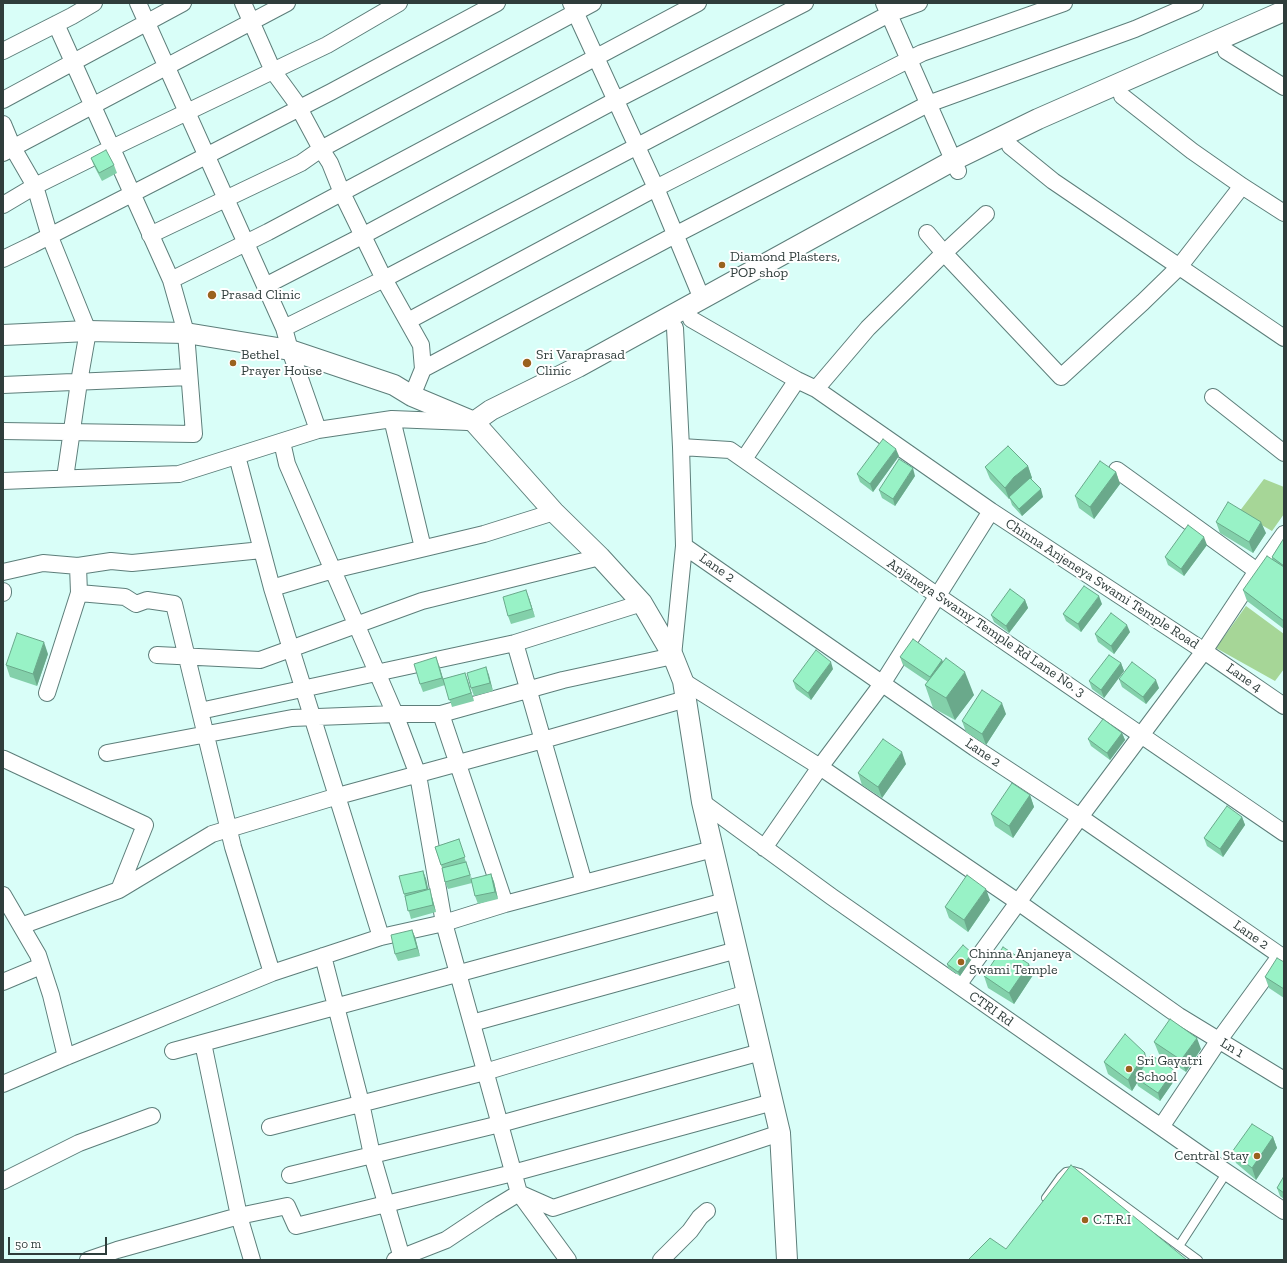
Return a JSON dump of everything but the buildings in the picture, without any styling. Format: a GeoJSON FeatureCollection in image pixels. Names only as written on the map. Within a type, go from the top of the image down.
{"type":"FeatureCollection","features":[{"type":"Feature","properties":{"kind":"street"},"geometry":{"type":"LineString","coordinates":[[3,51],[94,3]]}},
{"type":"Feature","properties":{"kind":"street"},"geometry":{"type":"LineString","coordinates":[[138,3],[284,328],[290,350],[318,430]]}},
{"type":"Feature","properties":{"kind":"street"},"geometry":{"type":"LineString","coordinates":[[3,100],[183,3]]}},
{"type":"Feature","properties":{"kind":"street"},"geometry":{"type":"LineString","coordinates":[[243,3],[273,71],[300,108],[330,163],[342,193],[364,235],[384,279],[421,344],[423,369],[412,396]]}},
{"type":"Feature","properties":{"kind":"street"},"geometry":{"type":"LineString","coordinates":[[8,150],[287,3]]}},
{"type":"Feature","properties":{"kind":"street"},"geometry":{"type":"LineString","coordinates":[[3,204],[35,186],[112,148],[327,45],[399,3]]}},
{"type":"Feature","properties":{"kind":"street"},"geometry":{"type":"LineString","coordinates":[[3,259],[299,108],[497,3]]}},
{"type":"Feature","properties":{"kind":"street"},"geometry":{"type":"LineString","coordinates":[[150,235],[301,163],[321,149],[573,8],[593,3]]}},
{"type":"Feature","properties":{"kind":"street"},"geometry":{"type":"LineString","coordinates":[[171,280],[342,193],[698,3]]}},
{"type":"Feature","properties":{"kind":"street"},"geometry":{"type":"LineString","coordinates":[[265,286],[364,235],[616,100],[805,3]]}},
{"type":"Feature","properties":{"kind":"street"},"geometry":{"type":"LineString","coordinates":[[284,328],[384,279],[636,146],[886,8],[919,3]]}},
{"type":"Feature","properties":{"kind":"street"},"geometry":{"type":"LineString","coordinates":[[408,321],[656,188],[922,53],[1064,3]]}},
{"type":"Feature","properties":{"kind":"street"},"geometry":{"type":"LineString","coordinates":[[423,369],[675,235],[928,104],[1135,29],[1195,3]]}},
{"type":"Feature","properties":{"kind":"street"},"geometry":{"type":"LineString","coordinates":[[573,8],[656,188],[702,299]]}},
{"type":"Feature","properties":{"kind":"street"},"geometry":{"type":"LineString","coordinates":[[886,8],[956,166]]}},
{"type":"Feature","properties":{"kind":"street"},"geometry":{"type":"LineString","coordinates":[[3,481],[179,474],[318,430],[392,419],[474,422],[508,415],[576,382],[683,324],[1038,119],[1284,11]]}},
{"type":"Feature","properties":{"kind":"street"},"geometry":{"type":"LineString","coordinates":[[3,431],[194,434],[188,377],[186,333],[171,280],[56,24]]}},
{"type":"Feature","properties":{"kind":"street"},"geometry":{"type":"LineString","coordinates":[[474,422],[491,410],[578,367],[702,299],[956,166],[1010,146],[1284,26]]}},
{"type":"Feature","properties":{"kind":"street"},"geometry":{"type":"LineString","coordinates":[[1226,51],[1284,87]]}},
{"type":"Feature","properties":{"kind":"street"},"geometry":{"type":"LineString","coordinates":[[1122,96],[1192,151],[1284,213]]}},
{"type":"Feature","properties":{"kind":"street"},"geometry":{"type":"LineString","coordinates":[[3,124],[8,150],[35,186],[50,236],[88,332],[71,432],[65,478]]}},
{"type":"Feature","properties":{"kind":"street"},"geometry":{"type":"LineString","coordinates":[[1010,146],[1053,181],[1284,338]]}},
{"type":"Feature","properties":{"kind":"street"},"geometry":{"type":"LineString","coordinates":[[927,233],[1060,377],[1143,302],[1179,267],[1242,186]]}},
{"type":"Feature","properties":{"kind":"street"},"geometry":{"type":"LineString","coordinates":[[816,389],[868,328],[986,214]]}},
{"type":"Feature","properties":{"kind":"street"},"geometry":{"type":"LineString","coordinates":[[673,656],[684,546],[681,447],[683,324]]}},
{"type":"Feature","properties":{"kind":"street","name":"Chinna Anjeneya Swami Temple Road"},"geometry":{"type":"LineString","coordinates":[[683,324],[816,389],[991,511],[1204,651],[1080,817],[958,985]]}},
{"type":"Feature","properties":{"kind":"street"},"geometry":{"type":"LineString","coordinates":[[3,335],[88,332],[186,333],[290,350],[394,385],[412,396],[474,422],[554,512],[600,557],[642,603],[673,656],[685,690],[702,802],[780,1133],[787,1260]]}},
{"type":"Feature","properties":{"kind":"street"},"geometry":{"type":"LineString","coordinates":[[3,385],[188,377]]}},
{"type":"Feature","properties":{"kind":"street"},"geometry":{"type":"LineString","coordinates":[[744,459],[797,380]]}},
{"type":"Feature","properties":{"kind":"street"},"geometry":{"type":"LineString","coordinates":[[1214,397],[1284,453]]}},
{"type":"Feature","properties":{"kind":"street"},"geometry":{"type":"LineString","coordinates":[[392,419],[423,548]]}},
{"type":"Feature","properties":{"kind":"street"},"geometry":{"type":"LineString","coordinates":[[282,442],[287,464],[378,673],[418,775],[444,923],[519,1193],[568,1260]]}},
{"type":"Feature","properties":{"kind":"street","name":"Anjaneya Swamy Temple Rd Lane No. 3"},"geometry":{"type":"LineString","coordinates":[[681,447],[730,450],[938,596],[1284,833]]}},
{"type":"Feature","properties":{"kind":"street"},"geometry":{"type":"LineString","coordinates":[[237,456],[272,588],[381,936]]}},
{"type":"Feature","properties":{"kind":"street"},"geometry":{"type":"LineString","coordinates":[[1117,470],[1257,571],[1256,573]]}},
{"type":"Feature","properties":{"kind":"street"},"geometry":{"type":"LineString","coordinates":[[764,848],[820,767],[882,684],[991,511]]}},
{"type":"Feature","properties":{"kind":"street"},"geometry":{"type":"LineString","coordinates":[[272,588],[333,570],[484,534],[554,512]]}},
{"type":"Feature","properties":{"kind":"street"},"geometry":{"type":"LineString","coordinates":[[1204,651],[1284,534]]}},
{"type":"Feature","properties":{"kind":"street","name":"Lane 2"},"geometry":{"type":"LineString","coordinates":[[684,546],[975,748],[1080,817],[1283,955]]}},
{"type":"Feature","properties":{"kind":"street"},"geometry":{"type":"LineString","coordinates":[[3,572],[43,563],[78,566],[111,561],[132,563],[262,550]]}},
{"type":"Feature","properties":{"kind":"street"},"geometry":{"type":"LineString","coordinates":[[157,655],[260,660],[422,602],[600,557]]}},
{"type":"Feature","properties":{"kind":"street"},"geometry":{"type":"LineString","coordinates":[[47,693],[79,593],[78,566]]}},
{"type":"Feature","properties":{"kind":"street"},"geometry":{"type":"LineString","coordinates":[[79,593],[124,597],[136,604],[147,600],[174,604],[233,847],[272,973]]}},
{"type":"Feature","properties":{"kind":"street"},"geometry":{"type":"LineString","coordinates":[[200,710],[516,643],[642,603]]}},
{"type":"Feature","properties":{"kind":"street"},"geometry":{"type":"LineString","coordinates":[[516,643],[584,883]]}},
{"type":"Feature","properties":{"kind":"street","name":"Lane 4"},"geometry":{"type":"LineString","coordinates":[[1204,651],[1284,706]]}},
{"type":"Feature","properties":{"kind":"street"},"geometry":{"type":"LineString","coordinates":[[107,753],[292,718],[395,714],[441,714],[563,680],[673,656]]}},
{"type":"Feature","properties":{"kind":"street"},"geometry":{"type":"LineString","coordinates":[[21,926],[119,890],[212,834],[338,796],[543,740],[685,690]]}},
{"type":"Feature","properties":{"kind":"street","name":"Ln 1"},"geometry":{"type":"LineString","coordinates":[[685,690],[820,767],[1018,902],[1179,1016],[1284,1080]]}},
{"type":"Feature","properties":{"kind":"street"},"geometry":{"type":"LineString","coordinates":[[441,714],[505,904]]}},
{"type":"Feature","properties":{"kind":"street"},"geometry":{"type":"LineString","coordinates":[[3,760],[145,825],[119,890]]}},
{"type":"Feature","properties":{"kind":"street","name":"CTRI Rd"},"geometry":{"type":"LineString","coordinates":[[702,802],[832,897],[1284,1211]]}},
{"type":"Feature","properties":{"kind":"street"},"geometry":{"type":"LineString","coordinates":[[3,1084],[272,973],[381,936],[444,923],[505,904],[713,849]]}},
{"type":"Feature","properties":{"kind":"street"},"geometry":{"type":"LineString","coordinates":[[3,895],[38,955],[51,995],[66,1057]]}},
{"type":"Feature","properties":{"kind":"street"},"geometry":{"type":"LineString","coordinates":[[173,1051],[725,901]]}},
{"type":"Feature","properties":{"kind":"street"},"geometry":{"type":"LineString","coordinates":[[472,1023],[737,950]]}},
{"type":"Feature","properties":{"kind":"street"},"geometry":{"type":"LineString","coordinates":[[1161,1127],[1219,1040],[1283,955]]}},
{"type":"Feature","properties":{"kind":"street"},"geometry":{"type":"LineString","coordinates":[[323,956],[372,1155],[386,1204],[398,1259],[446,1240],[519,1193]]}},
{"type":"Feature","properties":{"kind":"street"},"geometry":{"type":"LineString","coordinates":[[3,982],[41,966]]}},
{"type":"Feature","properties":{"kind":"street"},"geometry":{"type":"LineString","coordinates":[[270,1127],[485,1072],[747,993]]}},
{"type":"Feature","properties":{"kind":"street"},"geometry":{"type":"LineString","coordinates":[[203,1043],[239,1216],[252,1260]]}},
{"type":"Feature","properties":{"kind":"street"},"geometry":{"type":"LineString","coordinates":[[290,1175],[500,1124],[761,1052]]}},
{"type":"Feature","properties":{"kind":"street"},"geometry":{"type":"LineString","coordinates":[[88,1260],[117,1250],[239,1216],[288,1206],[296,1226],[513,1173],[773,1102]]}},
{"type":"Feature","properties":{"kind":"street"},"geometry":{"type":"LineString","coordinates":[[3,1181],[79,1143],[152,1116]]}},
{"type":"Feature","properties":{"kind":"street"},"geometry":{"type":"LineString","coordinates":[[519,1193],[553,1208],[780,1133]]}},
{"type":"Feature","properties":{"kind":"street"},"geometry":{"type":"LineString","coordinates":[[660,1260],[707,1211]]}},
{"type":"Feature","properties":{"kind":"lane"},"geometry":{"type":"LineString","coordinates":[[1039,1207],[1066,1172],[1073,1171],[1080,1173],[1198,1260]]}},
{"type":"Feature","properties":{"kind":"lane"},"geometry":{"type":"LineString","coordinates":[[1179,1246],[1227,1172]]}},
{"type":"Feature","properties":{"kind":"green space"},"geometry":{"type":"Polygon","coordinates":[[[1264,479],[1284,487],[1284,514],[1272,531],[1239,512],[1264,479]]]}},
{"type":"Feature","properties":{"kind":"green space"},"geometry":{"type":"Polygon","coordinates":[[[1246,606],[1284,634],[1284,669],[1275,681],[1216,648],[1246,606]]]}},
{"type":"Feature","properties":{"kind":"place","name":"Diamond Plasters, POP shop"},"geometry":{"type":"Point","coordinates":[722,265]}},
{"type":"Feature","properties":{"kind":"place","name":"Prasad Clinic"},"geometry":{"type":"Point","coordinates":[212,295]}},
{"type":"Feature","properties":{"kind":"place","name":"Bethel Prayer House"},"geometry":{"type":"Point","coordinates":[233,363]}},
{"type":"Feature","properties":{"kind":"place","name":"Sri Varaprasad Clinic"},"geometry":{"type":"Point","coordinates":[527,363]}},
{"type":"Feature","properties":{"kind":"place","name":"Chinna Anjaneya Swami Temple"},"geometry":{"type":"Point","coordinates":[961,962]}},
{"type":"Feature","properties":{"kind":"place","name":"Sri Gayatri School"},"geometry":{"type":"Point","coordinates":[1129,1069]}},
{"type":"Feature","properties":{"kind":"place","name":"Central Stay"},"geometry":{"type":"Point","coordinates":[1257,1156]}},
{"type":"Feature","properties":{"kind":"place","name":"C.T.R.I"},"geometry":{"type":"Point","coordinates":[1085,1220]}}]}
